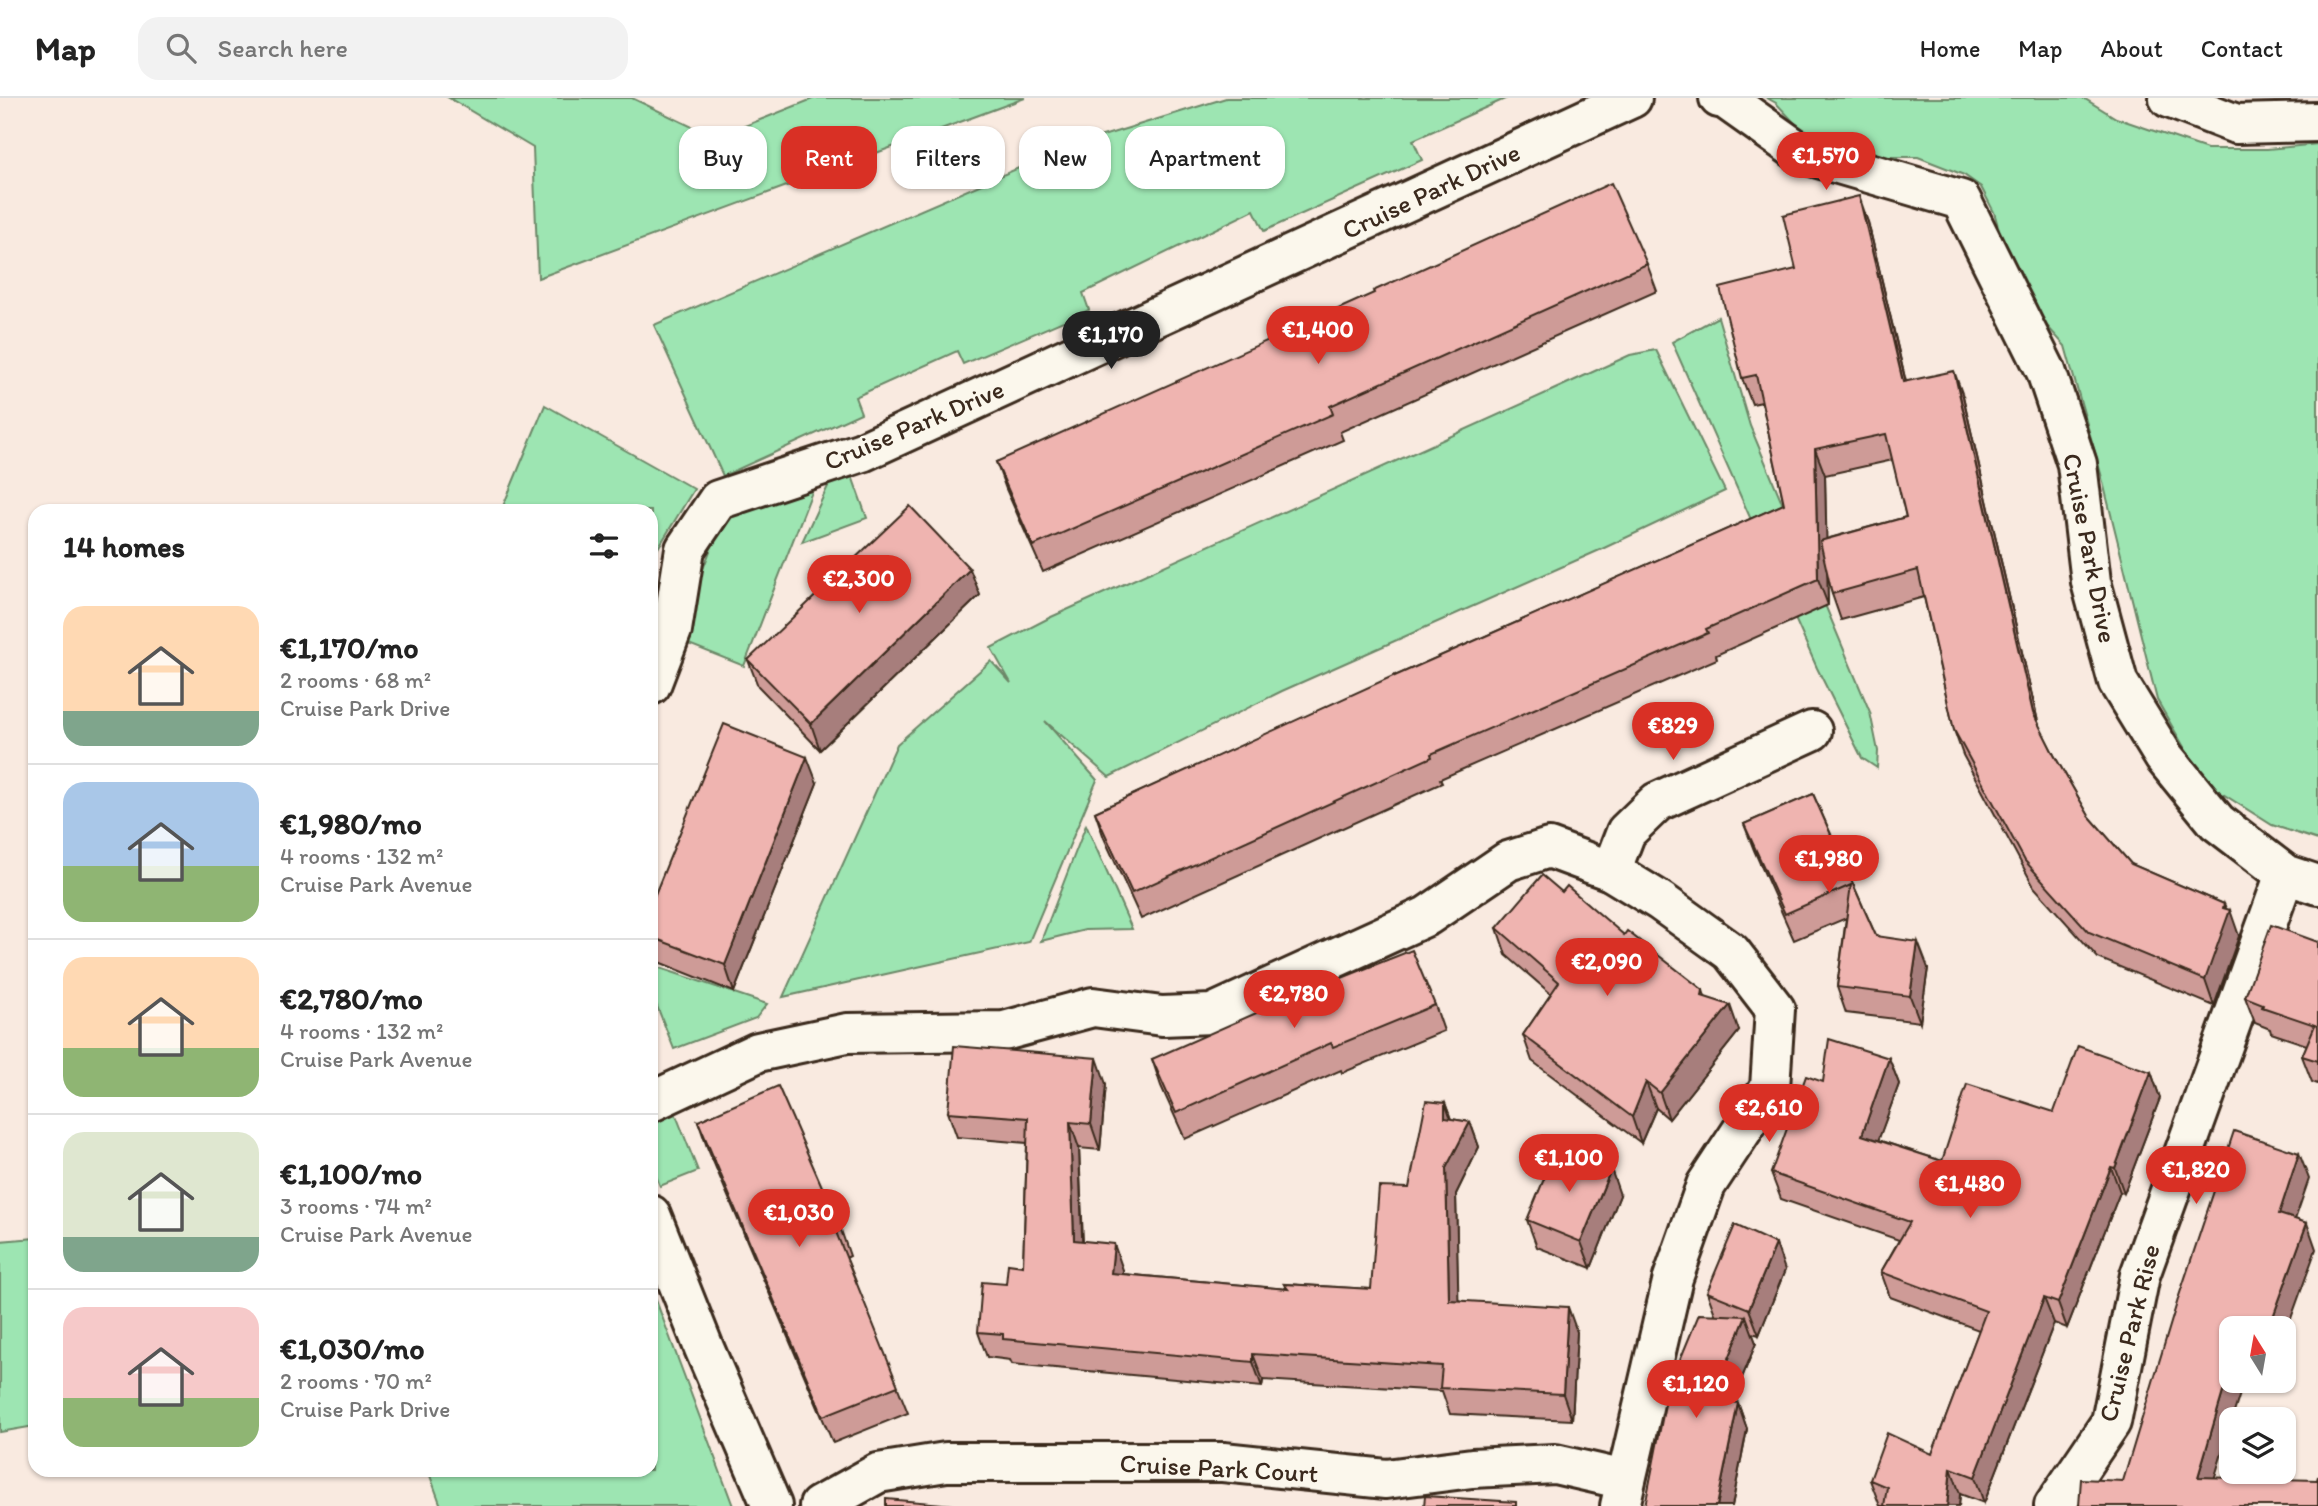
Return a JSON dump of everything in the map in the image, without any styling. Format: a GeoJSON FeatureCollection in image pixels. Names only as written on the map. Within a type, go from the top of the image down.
{"type":"FeatureCollection","features":[{"type":"Feature","properties":{"kind":"street","name":"Cruise Park Drive"},"geometry":{"type":"LineString","coordinates":[[658,666],[671,630],[685,549],[718,500],[862,452],[1632,98]]}},
{"type":"Feature","properties":{"kind":"street","name":"Cruise Park Drive"},"geometry":{"type":"LineString","coordinates":[[1719,98],[1725,99],[1801,153],[1961,200],[2046,370],[2077,464],[2091,582],[2118,682],[2164,757],[2217,822],[2302,879]]}},
{"type":"Feature","properties":{"kind":"street"},"geometry":{"type":"LineString","coordinates":[[2169,98],[2236,124],[2318,122]]}},
{"type":"Feature","properties":{"kind":"street"},"geometry":{"type":"LineString","coordinates":[[1611,871],[1626,832],[1657,802],[1812,731]]}},
{"type":"Feature","properties":{"kind":"street"},"geometry":{"type":"LineString","coordinates":[[658,1099],[758,1052],[847,1033],[1004,1031],[1093,1007],[1162,1016],[1212,1014],[1427,916],[1508,861],[1549,848],[1611,871],[1660,901],[1731,952],[1774,1009],[1770,1088],[1706,1185],[1673,1278],[1622,1493]]}},
{"type":"Feature","properties":{"kind":"street","name":"Cruise Park Rise"},"geometry":{"type":"LineString","coordinates":[[2054,1506],[2111,1422],[2140,1275],[2302,879]]}},
{"type":"Feature","properties":{"kind":"street"},"geometry":{"type":"LineString","coordinates":[[658,1233],[772,1506]]}},
{"type":"Feature","properties":{"kind":"street","name":"Cruise Park Court"},"geometry":{"type":"LineString","coordinates":[[819,1506],[878,1473],[946,1462],[1223,1462],[1386,1479],[1472,1468],[1555,1464],[1622,1493]]}},
{"type":"Feature","properties":{"kind":"green space"},"geometry":{"type":"Polygon","coordinates":[[[449,98],[632,98],[690,126],[679,126],[679,189],[767,189],[767,126],[745,126],[815,98],[1025,98],[949,126],[891,126],[891,148],[877,153],[877,126],[781,126],[781,188],[538,278],[533,148],[449,98]]]}},
{"type":"Feature","properties":{"kind":"green space"},"geometry":{"type":"Polygon","coordinates":[[[1226,98],[1507,98],[1413,140],[1422,160],[1264,231],[1254,210],[1083,293],[1089,310],[963,364],[957,351],[855,397],[861,413],[723,476],[654,325],[970,189],[1005,189],[1005,174],[1019,168],[1019,189],[1111,189],[1111,133],[1125,129],[1125,189],[1285,189],[1285,126],[1135,126],[1226,98]]]}},
{"type":"Feature","properties":{"kind":"green space"},"geometry":{"type":"Polygon","coordinates":[[[1767,98],[2078,98],[2085,99],[2116,118],[2207,149],[2267,149],[2318,144],[2318,840],[2272,825],[2204,782],[2157,700],[2101,474],[2065,346],[2030,307],[2010,268],[1994,212],[1981,187],[1964,175],[1918,157],[1839,157],[1806,135],[1776,103],[1767,98]]]}},
{"type":"Feature","properties":{"kind":"green space"},"geometry":{"type":"Polygon","coordinates":[[[1718,317],[1750,426],[1870,712],[1878,751],[1877,768],[1862,758],[1817,668],[1672,342],[1718,317]]]}},
{"type":"Feature","properties":{"kind":"green space"},"geometry":{"type":"Polygon","coordinates":[[[1656,350],[1725,491],[1602,549],[1282,691],[1109,777],[1045,721],[1097,780],[1029,942],[783,997],[897,744],[991,661],[1011,683],[991,648],[1049,618],[1630,355],[1656,350]]]}},
{"type":"Feature","properties":{"kind":"green space"},"geometry":{"type":"Polygon","coordinates":[[[545,405],[694,489],[658,548],[658,504],[504,504],[545,405]]]}},
{"type":"Feature","properties":{"kind":"green space"},"geometry":{"type":"Polygon","coordinates":[[[852,476],[867,518],[802,542],[829,484],[852,476]]]}},
{"type":"Feature","properties":{"kind":"green space"},"geometry":{"type":"Polygon","coordinates":[[[815,484],[744,666],[676,639],[722,520],[815,484]]]}},
{"type":"Feature","properties":{"kind":"green space"},"geometry":{"type":"Polygon","coordinates":[[[1086,825],[1132,929],[1085,930],[1041,941],[1086,825]]]}},
{"type":"Feature","properties":{"kind":"green space"},"geometry":{"type":"Polygon","coordinates":[[[658,967],[767,1004],[756,1018],[674,1049],[658,1009],[658,967]]]}},
{"type":"Feature","properties":{"kind":"green space"},"geometry":{"type":"Polygon","coordinates":[[[674,1110],[698,1171],[660,1186],[658,1122],[674,1110]]]}},
{"type":"Feature","properties":{"kind":"green space"},"geometry":{"type":"Polygon","coordinates":[[[28,1239],[28,1427],[0,1432],[0,1241],[28,1239]]]}},
{"type":"Feature","properties":{"kind":"green space"},"geometry":{"type":"Polygon","coordinates":[[[658,1306],[733,1506],[441,1506],[431,1477],[658,1477],[658,1306]]]}},
{"type":"Feature","properties":{"kind":"building"},"geometry":{"type":"Polygon","coordinates":[[[1611,183],[1647,264],[1330,406],[1333,414],[1033,546],[996,462],[1374,293],[1373,291],[1611,183]]]}},
{"type":"Feature","properties":{"kind":"building"},"geometry":{"type":"Polygon","coordinates":[[[1859,196],[1903,382],[1954,371],[2033,713],[2054,755],[2089,816],[2131,864],[2224,904],[2223,908],[2230,910],[2205,980],[2089,932],[2025,861],[1954,730],[1918,570],[1832,594],[1820,541],[1906,517],[1886,434],[1815,449],[1818,579],[1706,629],[1708,633],[1431,754],[1432,757],[1132,893],[1095,812],[1395,675],[1784,504],[1756,375],[1742,378],[1720,288],[1796,269],[1783,215],[1859,196]]]}},
{"type":"Feature","properties":{"kind":"building"},"geometry":{"type":"Polygon","coordinates":[[[910,506],[970,569],[811,724],[748,660],[910,506]]]}},
{"type":"Feature","properties":{"kind":"building"},"geometry":{"type":"Polygon","coordinates":[[[724,724],[807,757],[725,965],[658,940],[658,887],[724,724]]]}},
{"type":"Feature","properties":{"kind":"building"},"geometry":{"type":"Polygon","coordinates":[[[1813,794],[1876,936],[1918,942],[1910,996],[1837,987],[1851,885],[1785,914],[1744,824],[1813,794]]]}},
{"type":"Feature","properties":{"kind":"building"},"geometry":{"type":"Polygon","coordinates":[[[1542,875],[1562,892],[1567,886],[1624,935],[1627,931],[1703,990],[1702,996],[1730,1005],[1660,1093],[1646,1082],[1632,1117],[1523,1035],[1559,982],[1497,928],[1542,875]]]}},
{"type":"Feature","properties":{"kind":"building"},"geometry":{"type":"Polygon","coordinates":[[[2271,925],[2318,942],[2318,1061],[2302,1056],[2315,1025],[2262,1007],[2263,1004],[2245,997],[2271,925]]]}},
{"type":"Feature","properties":{"kind":"building"},"geometry":{"type":"Polygon","coordinates":[[[1412,950],[1435,1005],[1333,1047],[1331,1043],[1176,1113],[1152,1059],[1279,1003],[1412,950]]]}},
{"type":"Feature","properties":{"kind":"building"},"geometry":{"type":"Polygon","coordinates":[[[1829,1039],[1889,1058],[1862,1135],[1942,1161],[1967,1084],[2054,1112],[2078,1046],[2151,1072],[2115,1168],[2111,1167],[2058,1303],[2044,1298],[1975,1477],[1951,1468],[1947,1506],[1884,1506],[1887,1487],[1870,1480],[1887,1433],[1932,1454],[1986,1311],[1881,1272],[1910,1222],[1771,1173],[1806,1076],[1823,1082],[1829,1039]]]}},
{"type":"Feature","properties":{"kind":"building"},"geometry":{"type":"Polygon","coordinates":[[[954,1046],[1097,1058],[1091,1124],[1070,1122],[1074,1240],[1114,1244],[1111,1273],[1288,1289],[1284,1284],[1371,1289],[1379,1187],[1409,1188],[1426,1101],[1445,1103],[1445,1118],[1470,1122],[1446,1168],[1449,1300],[1568,1307],[1563,1394],[1440,1388],[1442,1366],[1253,1354],[1253,1362],[1003,1339],[1003,1334],[978,1332],[982,1282],[1006,1284],[1008,1264],[1023,1266],[1028,1118],[948,1112],[954,1046]]]}},
{"type":"Feature","properties":{"kind":"building"},"geometry":{"type":"Polygon","coordinates":[[[778,1086],[841,1230],[836,1232],[898,1386],[823,1416],[698,1121],[778,1086]]]}},
{"type":"Feature","properties":{"kind":"building"},"geometry":{"type":"Polygon","coordinates":[[[2234,1131],[2299,1153],[2279,1214],[2307,1223],[2273,1316],[2219,1316],[2219,1393],[2223,1393],[2198,1477],[2219,1478],[2219,1484],[2296,1484],[2296,1479],[2317,1480],[2318,1476],[2318,1506],[2079,1506],[2081,1479],[2123,1481],[2179,1296],[2234,1131]]]}},
{"type":"Feature","properties":{"kind":"building"},"geometry":{"type":"Polygon","coordinates":[[[1558,1145],[1611,1169],[1581,1242],[1527,1220],[1558,1145]]]}},
{"type":"Feature","properties":{"kind":"building"},"geometry":{"type":"Polygon","coordinates":[[[1735,1225],[1776,1244],[1749,1309],[1707,1292],[1735,1225]]]}},
{"type":"Feature","properties":{"kind":"building"},"geometry":{"type":"Polygon","coordinates":[[[1699,1314],[1746,1316],[1713,1398],[1738,1403],[1717,1506],[1645,1506],[1668,1389],[1699,1314]]]}},
{"type":"Feature","properties":{"kind":"building"},"geometry":{"type":"Polygon","coordinates":[[[1425,1496],[1516,1502],[1516,1506],[1424,1506],[1425,1496]]]}},
{"type":"Feature","properties":{"kind":"building"},"geometry":{"type":"Polygon","coordinates":[[[886,1499],[965,1506],[886,1506],[886,1499]]]}}]}
